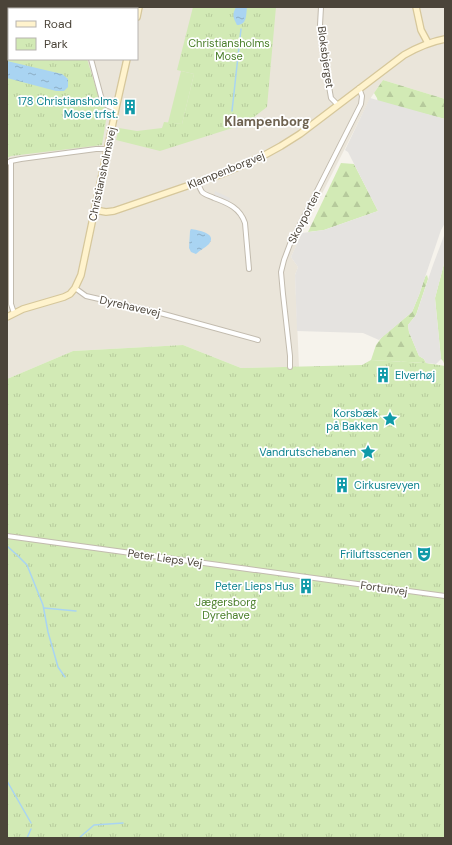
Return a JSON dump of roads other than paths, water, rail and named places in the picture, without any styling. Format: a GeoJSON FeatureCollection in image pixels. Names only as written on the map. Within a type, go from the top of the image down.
{"type":"FeatureCollection","features":[{"type":"Feature","properties":{"kind":"street","name":"Bloksbjerget"},"geometry":{"type":"LineString","coordinates":[[321,7],[321,40],[331,98],[338,105]]}},
{"type":"Feature","properties":{"kind":"street"},"geometry":{"type":"LineString","coordinates":[[416,7],[421,30],[428,43]]}},
{"type":"Feature","properties":{"kind":"street","name":"Klampenborgvej"},"geometry":{"type":"LineString","coordinates":[[95,210],[106,212],[114,211],[198,183],[262,157],[300,134],[404,55],[415,48],[445,39]]}},
{"type":"Feature","properties":{"kind":"street"},"geometry":{"type":"LineString","coordinates":[[91,60],[104,104],[116,108]]}},
{"type":"Feature","properties":{"kind":"street","name":"Christiansholmsvej"},"geometry":{"type":"LineString","coordinates":[[75,288],[81,275],[127,60]]}},
{"type":"Feature","properties":{"kind":"street","name":"Skovporten"},"geometry":{"type":"LineString","coordinates":[[290,367],[281,272],[290,244],[361,104],[362,96],[359,88]]}},
{"type":"Feature","properties":{"kind":"street"},"geometry":{"type":"LineString","coordinates":[[14,313],[11,304],[12,231],[9,162],[96,149],[108,149]]}},
{"type":"Feature","properties":{"kind":"street"},"geometry":{"type":"LineString","coordinates":[[198,183],[201,191],[234,207],[243,217],[249,269]]}},
{"type":"Feature","properties":{"kind":"street"},"geometry":{"type":"LineString","coordinates":[[7,234],[12,231]]}},
{"type":"Feature","properties":{"kind":"street"},"geometry":{"type":"LineString","coordinates":[[7,317],[23,309],[70,294],[75,288]]}},
{"type":"Feature","properties":{"kind":"street","name":"Dyrehavevej"},"geometry":{"type":"LineString","coordinates":[[75,288],[86,296],[160,313],[258,340]]}},
{"type":"Feature","properties":{"kind":"street","name":"Peter Lieps Vej"},"geometry":{"type":"LineString","coordinates":[[7,536],[324,579]]}},
{"type":"Feature","properties":{"kind":"street","name":"Fortunvej"},"geometry":{"type":"LineString","coordinates":[[324,579],[445,596]]}},
{"type":"Feature","properties":{"kind":"water"},"geometry":{"type":"Polygon","coordinates":[[[236,7],[247,7],[245,19],[240,25],[237,25],[234,18],[236,7]]]}},
{"type":"Feature","properties":{"kind":"water"},"geometry":{"type":"Polygon","coordinates":[[[7,61],[62,74],[68,79],[68,87],[64,91],[56,91],[7,78],[7,61]]]}},
{"type":"Feature","properties":{"kind":"water"},"geometry":{"type":"Polygon","coordinates":[[[191,229],[206,233],[211,237],[209,244],[196,254],[191,252],[189,248],[191,229]]]}},
{"type":"Feature","properties":{"kind":"waterway"},"geometry":{"type":"LineString","coordinates":[[232,111],[241,29]]}},
{"type":"Feature","properties":{"kind":"waterway"},"geometry":{"type":"LineString","coordinates":[[7,546],[27,565],[43,605],[48,632],[58,667],[65,677]]}},
{"type":"Feature","properties":{"kind":"waterway"},"geometry":{"type":"LineString","coordinates":[[44,608],[76,611]]}},
{"type":"Feature","properties":{"kind":"waterway"},"geometry":{"type":"LineString","coordinates":[[7,781],[31,823]]}},
{"type":"Feature","properties":{"kind":"waterway"},"geometry":{"type":"LineString","coordinates":[[79,838],[94,825],[123,823]]}},
{"type":"Feature","properties":{"kind":"waterway"},"geometry":{"type":"LineString","coordinates":[[27,838],[31,829]]}},
{"type":"Feature","properties":{"kind":"place","name":"178 Christiansholms Mose trfst."},"geometry":{"type":"Point","coordinates":[130,107]}},
{"type":"Feature","properties":{"kind":"place","name":"Elverhøj"},"geometry":{"type":"Point","coordinates":[383,375]}},
{"type":"Feature","properties":{"kind":"place","name":"Korsbæk på Bakken"},"geometry":{"type":"Point","coordinates":[390,419]}},
{"type":"Feature","properties":{"kind":"place","name":"Vandrutschebanen"},"geometry":{"type":"Point","coordinates":[368,452]}},
{"type":"Feature","properties":{"kind":"place","name":"Cirkusrevyen"},"geometry":{"type":"Point","coordinates":[342,485]}},
{"type":"Feature","properties":{"kind":"place","name":"Friluftsscenen"},"geometry":{"type":"Point","coordinates":[424,554]}},
{"type":"Feature","properties":{"kind":"place","name":"Peter Lieps Hus"},"geometry":{"type":"Point","coordinates":[306,586]}},
{"type":"Feature","properties":{"kind":"district","name":"Klampenborg"},"geometry":{"type":"Point","coordinates":[267,121]}},
{"type":"Feature","properties":{"kind":"park label","name":"Christiansholms Mose"},"geometry":{"type":"Point","coordinates":[229,49]}},
{"type":"Feature","properties":{"kind":"park label","name":"Jægersborg Dyrehave"},"geometry":{"type":"Point","coordinates":[226,608]}}]}
